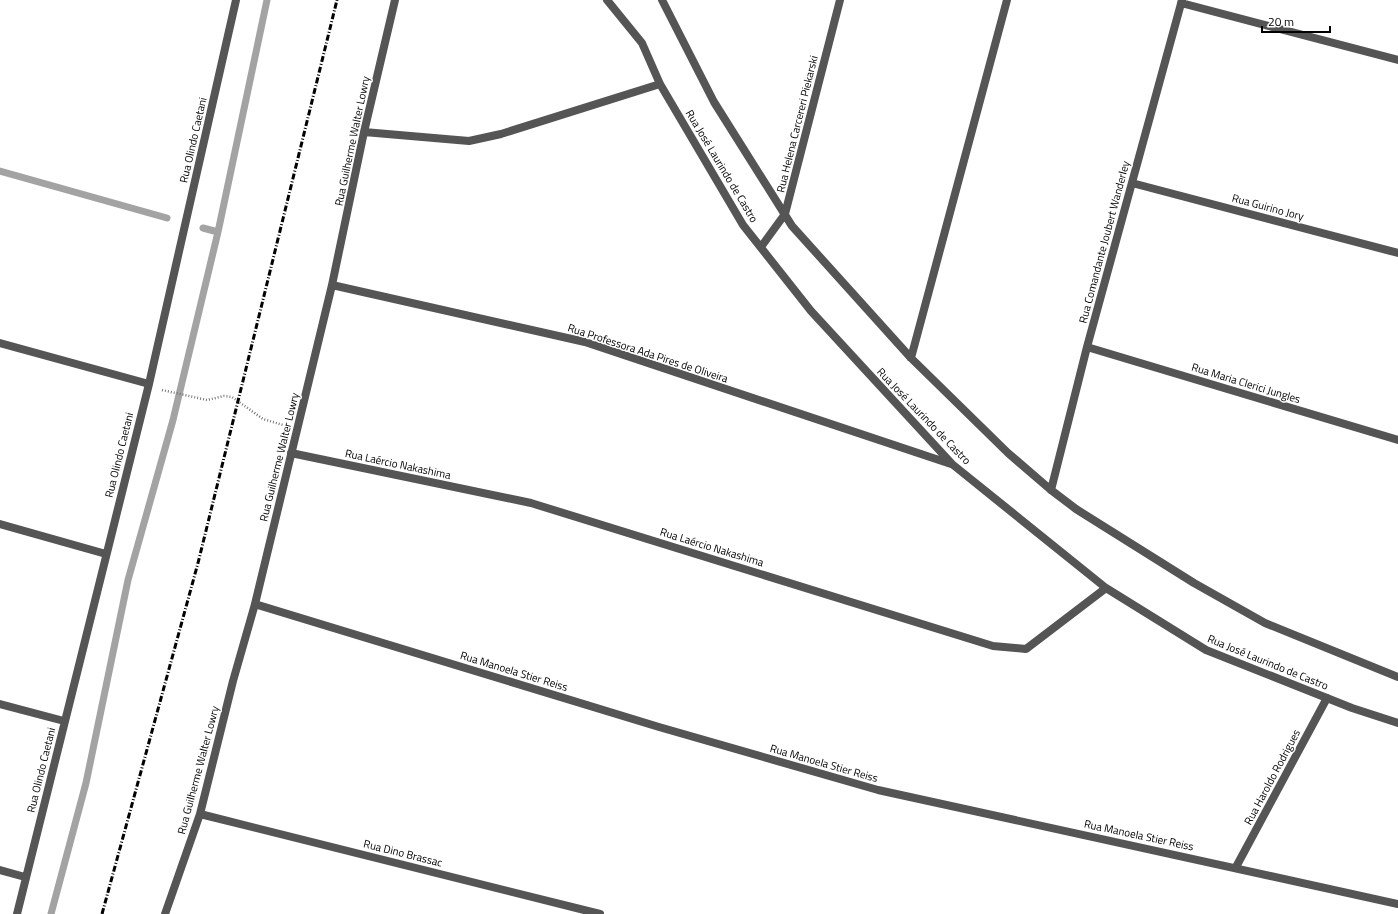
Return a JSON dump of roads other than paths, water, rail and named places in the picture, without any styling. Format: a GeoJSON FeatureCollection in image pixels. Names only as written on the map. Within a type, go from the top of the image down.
{"type":"FeatureCollection","features":[{"type":"Feature","properties":{"kind":"street","name":"Rua Olindo Caetani"},"geometry":{"type":"LineString","coordinates":[[17,914],[149,384],[236,0]]}},
{"type":"Feature","properties":{"kind":"street","name":"Rua Guilherme Walter Lowry"},"geometry":{"type":"LineString","coordinates":[[165,914],[200,814],[233,681],[255,604],[332,285],[364,132],[395,0]]}},
{"type":"Feature","properties":{"kind":"street","name":"Rua José Laurindo de Castro"},"geometry":{"type":"LineString","coordinates":[[607,0],[642,43],[660,84],[744,226],[811,311],[952,464],[1106,588],[1206,650],[1327,698],[1398,723]]}},
{"type":"Feature","properties":{"kind":"street"},"geometry":{"type":"LineString","coordinates":[[662,0],[714,102],[792,226],[911,358],[1008,453],[1050,490],[1076,509],[1140,550],[1265,623],[1398,677]]}},
{"type":"Feature","properties":{"kind":"street","name":"Rua Helena Carcereri Piekarski"},"geometry":{"type":"LineString","coordinates":[[761,247],[785,214],[840,0]]}},
{"type":"Feature","properties":{"kind":"street"},"geometry":{"type":"LineString","coordinates":[[911,358],[1007,0]]}},
{"type":"Feature","properties":{"kind":"street"},"geometry":{"type":"LineString","coordinates":[[1181,1],[1398,60]]}},
{"type":"Feature","properties":{"kind":"street","name":"Rua Comandante Joubert Wanderley"},"geometry":{"type":"LineString","coordinates":[[1050,490],[1087,347],[1181,1]]}},
{"type":"Feature","properties":{"kind":"street"},"geometry":{"type":"LineString","coordinates":[[364,132],[468,141],[501,134],[660,84]]}},
{"type":"Feature","properties":{"kind":"street","name":"Rua Guirino Jory"},"geometry":{"type":"LineString","coordinates":[[1132,183],[1398,253]]}},
{"type":"Feature","properties":{"kind":"street","name":"Rua Professora Ada Pires de Oliveira"},"geometry":{"type":"LineString","coordinates":[[332,285],[585,342],[952,464]]}},
{"type":"Feature","properties":{"kind":"street"},"geometry":{"type":"LineString","coordinates":[[0,343],[149,384]]}},
{"type":"Feature","properties":{"kind":"street","name":"Rua Maria Clerici Jungles"},"geometry":{"type":"LineString","coordinates":[[1087,347],[1398,440]]}},
{"type":"Feature","properties":{"kind":"street","name":"Rua Laércio Nakashima"},"geometry":{"type":"LineString","coordinates":[[291,453],[531,503],[993,646],[1026,649],[1106,588]]}},
{"type":"Feature","properties":{"kind":"street"},"geometry":{"type":"LineString","coordinates":[[0,524],[106,554]]}},
{"type":"Feature","properties":{"kind":"street","name":"Rua Manoela Stier Reiss"},"geometry":{"type":"LineString","coordinates":[[255,604],[659,727],[878,790],[1236,867],[1398,904]]}},
{"type":"Feature","properties":{"kind":"street","name":"Rua Haroldo Rodrigues"},"geometry":{"type":"LineString","coordinates":[[1236,867],[1327,698]]}},
{"type":"Feature","properties":{"kind":"street"},"geometry":{"type":"LineString","coordinates":[[0,704],[64,722]]}},
{"type":"Feature","properties":{"kind":"street","name":"Rua Dino Brassac"},"geometry":{"type":"LineString","coordinates":[[200,814],[600,914]]}},
{"type":"Feature","properties":{"kind":"street"},"geometry":{"type":"LineString","coordinates":[[0,870],[25,877]]}},
{"type":"Feature","properties":{"kind":"waterway"},"geometry":{"type":"LineString","coordinates":[[203,228],[218,232],[267,0]]}},
{"type":"Feature","properties":{"kind":"waterway"},"geometry":{"type":"LineString","coordinates":[[0,171],[167,218]]}},
{"type":"Feature","properties":{"kind":"waterway"},"geometry":{"type":"LineString","coordinates":[[51,914],[86,783],[128,580],[173,420],[218,232]]}},
{"type":"Feature","properties":{"kind":"railway"},"geometry":{"type":"LineString","coordinates":[[102,914],[198,563],[337,0]]}}]}
